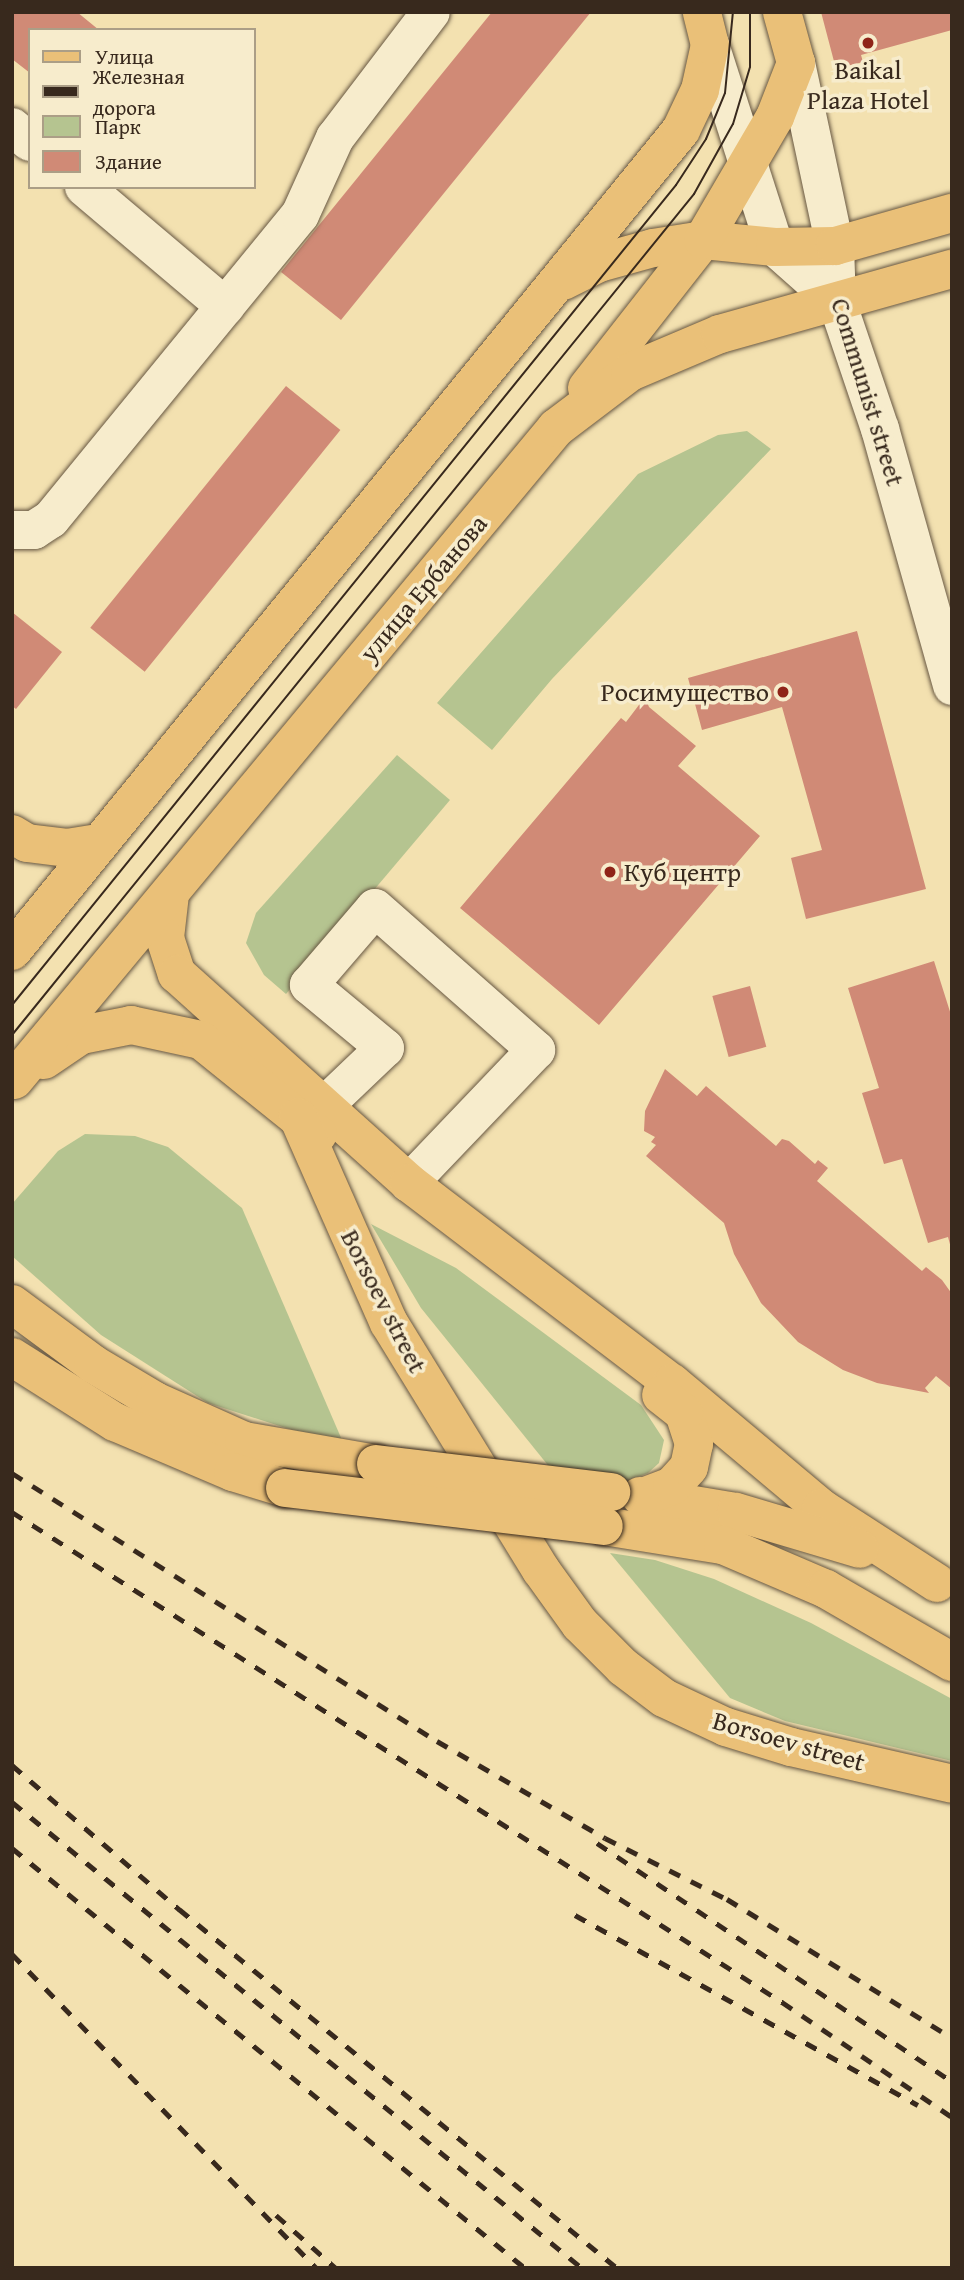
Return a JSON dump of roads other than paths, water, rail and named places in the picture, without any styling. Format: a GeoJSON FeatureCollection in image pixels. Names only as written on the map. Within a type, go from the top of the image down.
{"type":"FeatureCollection","features":[{"type":"Feature","properties":{"kind":"main road","name":"Communist street"},"geometry":{"type":"LineString","coordinates":[[782,12],[796,63]]}},
{"type":"Feature","properties":{"kind":"main road"},"geometry":{"type":"LineString","coordinates":[[12,951],[681,130],[700,90],[706,29]]}},
{"type":"Feature","properties":{"kind":"main road"},"geometry":{"type":"LineString","coordinates":[[556,428],[703,240],[775,117],[796,63]]}},
{"type":"Feature","properties":{"kind":"main road"},"geometry":{"type":"LineString","coordinates":[[554,286],[619,257],[703,240],[775,247],[835,246],[952,213]]}},
{"type":"Feature","properties":{"kind":"main road","name":"улица Ербанова"},"geometry":{"type":"LineString","coordinates":[[13,1082],[556,428],[630,372],[720,334],[952,269]]}},
{"type":"Feature","properties":{"kind":"main road"},"geometry":{"type":"LineString","coordinates":[[12,834],[27,843],[67,848],[100,843]]}},
{"type":"Feature","properties":{"kind":"main road","name":"Borsoev street"},"geometry":{"type":"LineString","coordinates":[[170,894],[165,938],[177,974],[311,1112],[332,1146],[684,1413],[694,1444],[689,1467],[672,1486],[619,1505]]}},
{"type":"Feature","properties":{"kind":"main road","name":"Borsoev street"},"geometry":{"type":"LineString","coordinates":[[13,1082],[81,1035],[131,1025],[201,1040],[311,1112],[409,1183],[672,1383],[821,1508],[944,1587]]}},
{"type":"Feature","properties":{"kind":"main road","name":"Borsoev street"},"geometry":{"type":"LineString","coordinates":[[311,1112],[389,1323],[541,1570],[580,1625],[623,1667],[664,1698],[726,1727],[791,1747],[952,1784]]}},
{"type":"Feature","properties":{"kind":"main road"},"geometry":{"type":"LineString","coordinates":[[12,1304],[103,1371],[155,1401],[244,1441],[619,1505],[826,1589],[952,1662]]}},
{"type":"Feature","properties":{"kind":"main road"},"geometry":{"type":"LineString","coordinates":[[12,1357],[114,1422],[209,1463],[285,1488],[736,1512],[830,1538],[944,1587]]}},
{"type":"Feature","properties":{"kind":"street"},"geometry":{"type":"LineString","coordinates":[[12,530],[34,530],[51,519],[300,215],[335,138],[431,12]]}},
{"type":"Feature","properties":{"kind":"street"},"geometry":{"type":"LineString","coordinates":[[706,29],[747,168],[775,247],[836,302]]}},
{"type":"Feature","properties":{"kind":"street","name":"Communist street"},"geometry":{"type":"LineString","coordinates":[[796,63],[835,246],[836,302],[880,429],[952,686]]}},
{"type":"Feature","properties":{"kind":"street"},"geometry":{"type":"LineString","coordinates":[[12,127],[28,140]]}},
{"type":"Feature","properties":{"kind":"street"},"geometry":{"type":"LineString","coordinates":[[85,189],[225,306]]}},
{"type":"Feature","properties":{"kind":"street"},"geometry":{"type":"LineString","coordinates":[[311,1112],[385,1048],[309,985],[375,908],[536,1050],[409,1183]]}},
{"type":"Feature","properties":{"kind":"tram line"},"geometry":{"type":"LineString","coordinates":[[12,1005],[676,185],[706,139],[725,93],[733,12]]}},
{"type":"Feature","properties":{"kind":"tram line"},"geometry":{"type":"LineString","coordinates":[[12,1035],[694,194],[733,124],[750,67],[750,12]]}},
{"type":"Feature","properties":{"kind":"railway"},"geometry":{"type":"LineString","coordinates":[[12,1473],[437,1741],[605,1838],[727,1899],[952,2038]]}},
{"type":"Feature","properties":{"kind":"railway"},"geometry":{"type":"LineString","coordinates":[[12,1512],[782,2002],[952,2117]]}},
{"type":"Feature","properties":{"kind":"railway"},"geometry":{"type":"LineString","coordinates":[[12,1765],[179,1909],[617,2268]]}},
{"type":"Feature","properties":{"kind":"railway"},"geometry":{"type":"LineString","coordinates":[[12,1802],[582,2268]]}},
{"type":"Feature","properties":{"kind":"railway"},"geometry":{"type":"LineString","coordinates":[[597,1843],[952,2082]]}},
{"type":"Feature","properties":{"kind":"railway"},"geometry":{"type":"LineString","coordinates":[[12,1848],[525,2268]]}},
{"type":"Feature","properties":{"kind":"railway"},"geometry":{"type":"LineString","coordinates":[[575,1915],[918,2105]]}},
{"type":"Feature","properties":{"kind":"railway"},"geometry":{"type":"LineString","coordinates":[[12,1954],[316,2268]]}},
{"type":"Feature","properties":{"kind":"railway"},"geometry":{"type":"LineString","coordinates":[[276,2215],[336,2268]]}},
{"type":"Feature","properties":{"kind":"place","name":"Baikal Plaza Hotel"},"geometry":{"type":"Point","coordinates":[868,43]}},
{"type":"Feature","properties":{"kind":"place","name":"Росимущество"},"geometry":{"type":"Point","coordinates":[783,692]}},
{"type":"Feature","properties":{"kind":"place","name":"Куб центр"},"geometry":{"type":"Point","coordinates":[610,872]}}]}
